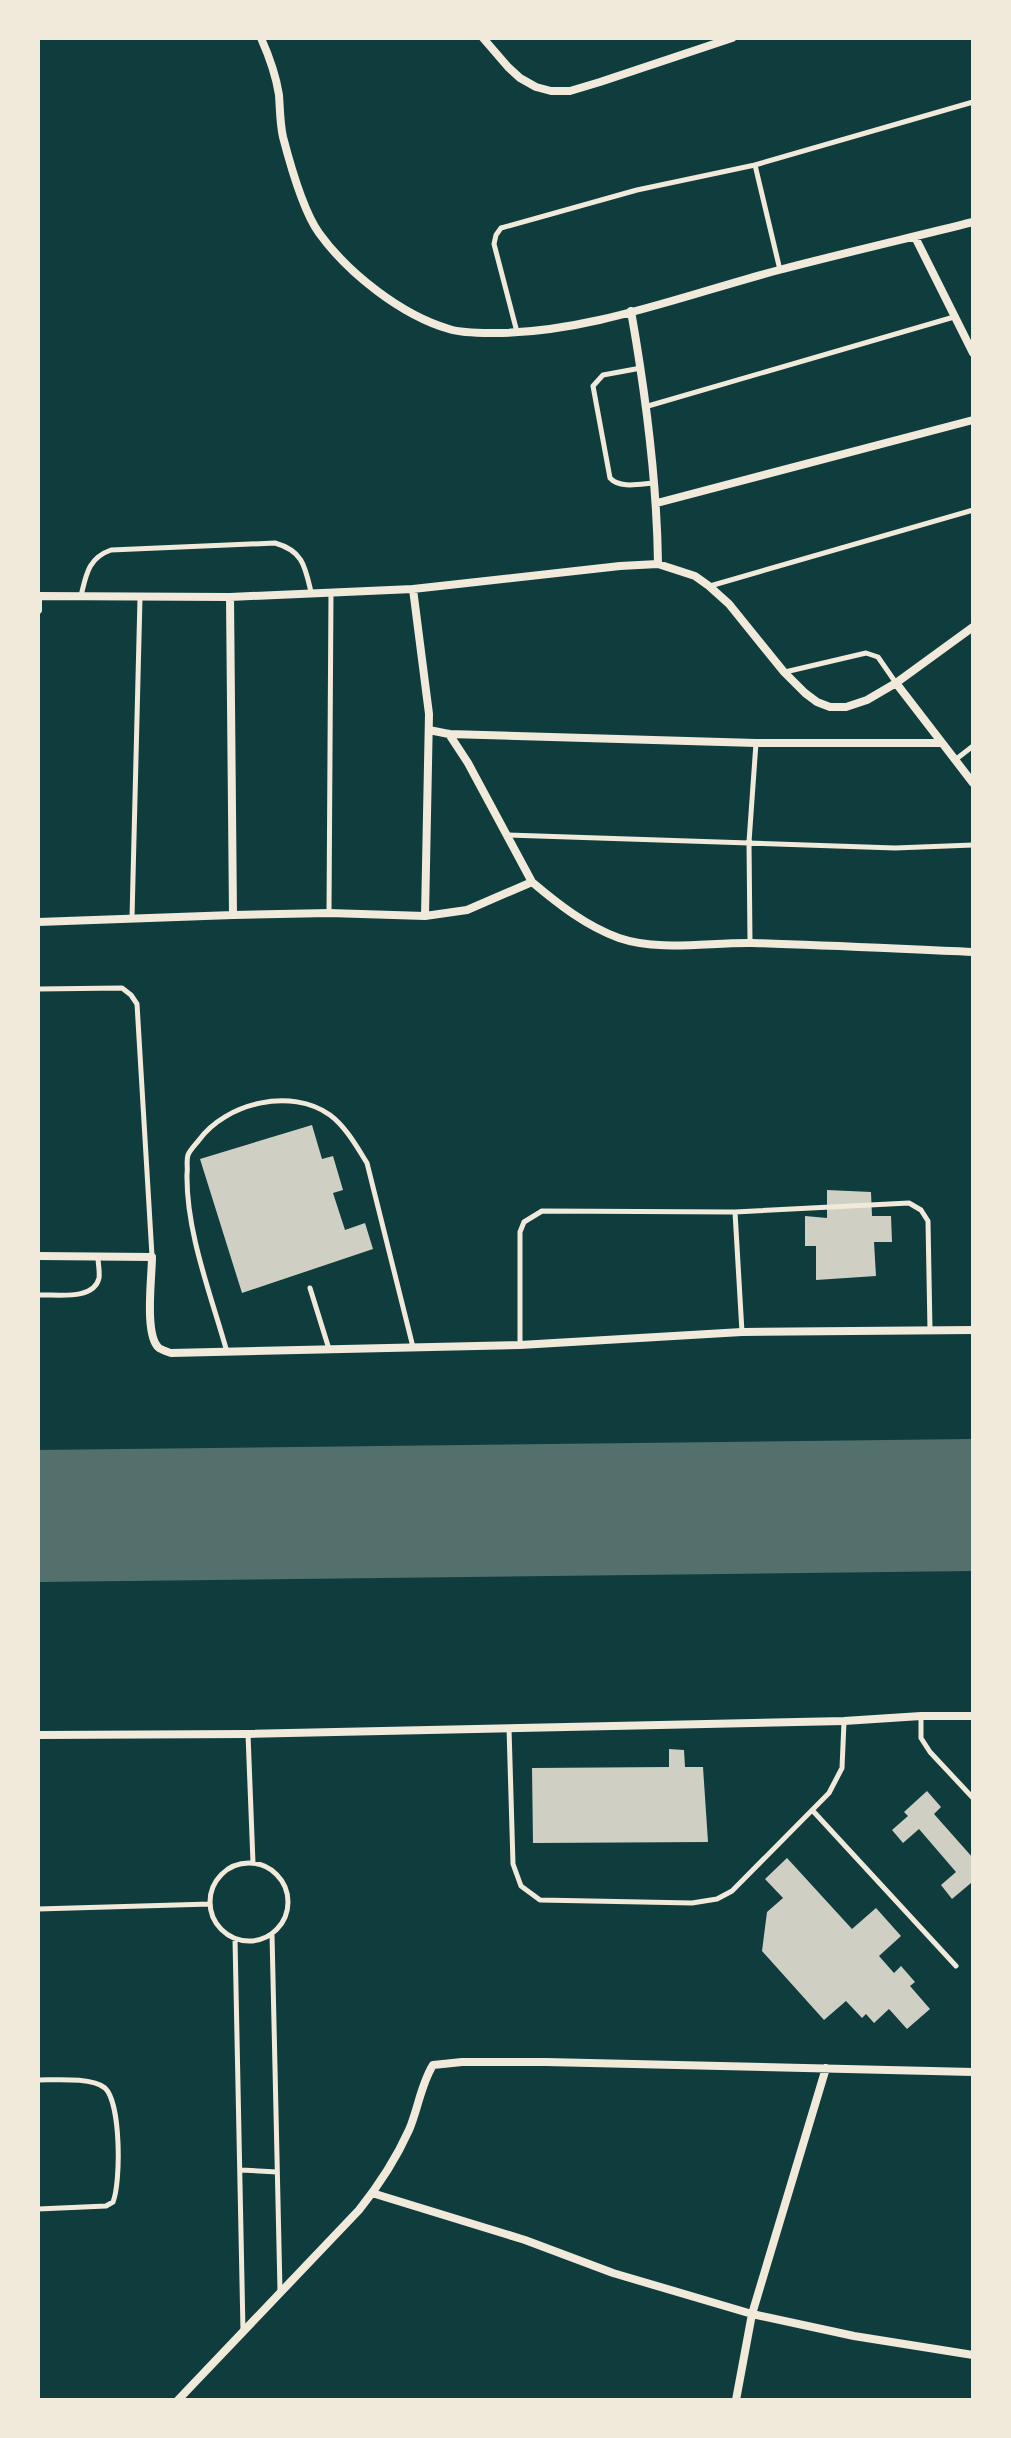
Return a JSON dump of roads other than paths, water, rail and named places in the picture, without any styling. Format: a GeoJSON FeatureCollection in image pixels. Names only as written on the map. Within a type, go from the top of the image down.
{"type":"FeatureCollection","features":[{"type":"Feature","properties":{"kind":"street"},"geometry":{"type":"LineString","coordinates":[[261,38],[273,69],[283,137],[303,199],[318,232],[349,268],[380,293],[450,329],[517,333],[563,326],[973,222]]}},
{"type":"Feature","properties":{"kind":"street"},"geometry":{"type":"LineString","coordinates":[[483,38],[520,78],[551,91],[570,91],[732,38]]}},
{"type":"Feature","properties":{"kind":"street"},"geometry":{"type":"LineString","coordinates":[[915,237],[973,353]]}},
{"type":"Feature","properties":{"kind":"street"},"geometry":{"type":"LineString","coordinates":[[631,311],[648,406],[657,503],[658,564]]}},
{"type":"Feature","properties":{"kind":"street"},"geometry":{"type":"LineString","coordinates":[[657,503],[973,420]]}},
{"type":"Feature","properties":{"kind":"street"},"geometry":{"type":"LineString","coordinates":[[38,610],[38,596],[230,597],[413,589],[658,564],[695,576],[709,586],[729,604],[784,672],[805,693],[830,707],[857,704],[896,683],[973,627]]}},
{"type":"Feature","properties":{"kind":"street"},"geometry":{"type":"LineString","coordinates":[[413,589],[429,730],[425,916]]}},
{"type":"Feature","properties":{"kind":"street"},"geometry":{"type":"LineString","coordinates":[[230,597],[233,915]]}},
{"type":"Feature","properties":{"kind":"street"},"geometry":{"type":"LineString","coordinates":[[896,683],[973,783]]}},
{"type":"Feature","properties":{"kind":"street"},"geometry":{"type":"LineString","coordinates":[[429,730],[449,734],[756,743],[942,743]]}},
{"type":"Feature","properties":{"kind":"street"},"geometry":{"type":"LineString","coordinates":[[449,734],[532,882],[563,908],[621,939],[654,944],[750,943],[973,952]]}},
{"type":"Feature","properties":{"kind":"street"},"geometry":{"type":"LineString","coordinates":[[38,922],[329,913],[425,916],[467,910],[532,882]]}},
{"type":"Feature","properties":{"kind":"street"},"geometry":{"type":"LineString","coordinates":[[38,1256],[152,1257],[150,1326],[159,1349],[171,1353],[520,1345],[742,1332],[973,1330]]}},
{"type":"Feature","properties":{"kind":"street"},"geometry":{"type":"LineString","coordinates":[[38,1735],[248,1734],[973,1716]]}},
{"type":"Feature","properties":{"kind":"street"},"geometry":{"type":"LineString","coordinates":[[178,2400],[372,2193],[394,2161],[433,2065],[546,2062],[973,2072]]}},
{"type":"Feature","properties":{"kind":"street"},"geometry":{"type":"LineString","coordinates":[[736,2400],[752,2314],[826,2068]]}},
{"type":"Feature","properties":{"kind":"street"},"geometry":{"type":"LineString","coordinates":[[372,2193],[525,2240],[613,2273],[752,2314],[854,2336],[973,2355]]}},
{"type":"Feature","properties":{"kind":"lane"},"geometry":{"type":"LineString","coordinates":[[517,333],[494,244],[501,228],[637,190],[755,165],[973,102]]}},
{"type":"Feature","properties":{"kind":"lane"},"geometry":{"type":"LineString","coordinates":[[755,165],[780,270]]}},
{"type":"Feature","properties":{"kind":"lane"},"geometry":{"type":"LineString","coordinates":[[648,406],[954,316]]}},
{"type":"Feature","properties":{"kind":"lane"},"geometry":{"type":"LineString","coordinates":[[641,368],[603,375],[593,386],[613,483],[655,483]]}},
{"type":"Feature","properties":{"kind":"lane"},"geometry":{"type":"LineString","coordinates":[[709,586],[973,510]]}},
{"type":"Feature","properties":{"kind":"lane"},"geometry":{"type":"LineString","coordinates":[[81,597],[88,568],[100,554],[111,550],[275,543],[296,553],[305,564],[311,592]]}},
{"type":"Feature","properties":{"kind":"lane"},"geometry":{"type":"LineString","coordinates":[[329,913],[331,591]]}},
{"type":"Feature","properties":{"kind":"lane"},"geometry":{"type":"LineString","coordinates":[[132,918],[140,598]]}},
{"type":"Feature","properties":{"kind":"lane"},"geometry":{"type":"LineString","coordinates":[[784,672],[866,653],[878,657],[896,683]]}},
{"type":"Feature","properties":{"kind":"lane"},"geometry":{"type":"LineString","coordinates":[[750,943],[749,842],[756,743]]}},
{"type":"Feature","properties":{"kind":"lane"},"geometry":{"type":"LineString","coordinates":[[954,760],[973,746]]}},
{"type":"Feature","properties":{"kind":"lane"},"geometry":{"type":"LineString","coordinates":[[508,835],[895,848],[973,845]]}},
{"type":"Feature","properties":{"kind":"lane"},"geometry":{"type":"LineString","coordinates":[[38,989],[122,988],[137,1004],[152,1257]]}},
{"type":"Feature","properties":{"kind":"lane"},"geometry":{"type":"LineString","coordinates":[[227,1352],[187,1200],[188,1155],[212,1125],[228,1115],[249,1105],[286,1102],[307,1103],[331,1115],[352,1138],[367,1163],[413,1347]]}},
{"type":"Feature","properties":{"kind":"lane"},"geometry":{"type":"LineString","coordinates":[[520,1345],[520,1232],[524,1222],[542,1211],[735,1212],[909,1203],[921,1210],[928,1221],[930,1331]]}},
{"type":"Feature","properties":{"kind":"lane"},"geometry":{"type":"LineString","coordinates":[[735,1212],[742,1332]]}},
{"type":"Feature","properties":{"kind":"lane"},"geometry":{"type":"LineString","coordinates":[[38,1295],[87,1293],[95,1288],[99,1278],[98,1256]]}},
{"type":"Feature","properties":{"kind":"lane"},"geometry":{"type":"LineString","coordinates":[[310,1288],[329,1349]]}},
{"type":"Feature","properties":{"kind":"lane"},"geometry":{"type":"LineString","coordinates":[[921,1716],[921,1738],[973,1798]]}},
{"type":"Feature","properties":{"kind":"lane"},"geometry":{"type":"LineString","coordinates":[[509,1728],[513,1864],[521,1886],[540,1900],[692,1903],[717,1899],[732,1891],[813,1811],[837,1781],[842,1768],[844,1721]]}},
{"type":"Feature","properties":{"kind":"lane"},"geometry":{"type":"LineString","coordinates":[[248,1734],[253,1863]]}},
{"type":"Feature","properties":{"kind":"lane"},"geometry":{"type":"LineString","coordinates":[[813,1811],[956,1966]]}},
{"type":"Feature","properties":{"kind":"lane"},"geometry":{"type":"LineString","coordinates":[[253,1863],[278,1876],[287,1892],[288,1902],[284,1920],[272,1934],[248,1941],[235,1939],[223,1931],[213,1919],[210,1904],[211,1893],[222,1873],[231,1867],[253,1863]]}},
{"type":"Feature","properties":{"kind":"lane"},"geometry":{"type":"LineString","coordinates":[[38,1909],[210,1904]]}},
{"type":"Feature","properties":{"kind":"lane"},"geometry":{"type":"LineString","coordinates":[[272,1934],[280,2291]]}},
{"type":"Feature","properties":{"kind":"lane"},"geometry":{"type":"LineString","coordinates":[[235,1939],[243,2332]]}},
{"type":"Feature","properties":{"kind":"lane"},"geometry":{"type":"LineString","coordinates":[[38,2080],[96,2083],[105,2088],[114,2101],[118,2153],[113,2202],[106,2206],[38,2209]]}},
{"type":"Feature","properties":{"kind":"lane"},"geometry":{"type":"LineString","coordinates":[[241,2170],[277,2172]]}}]}
